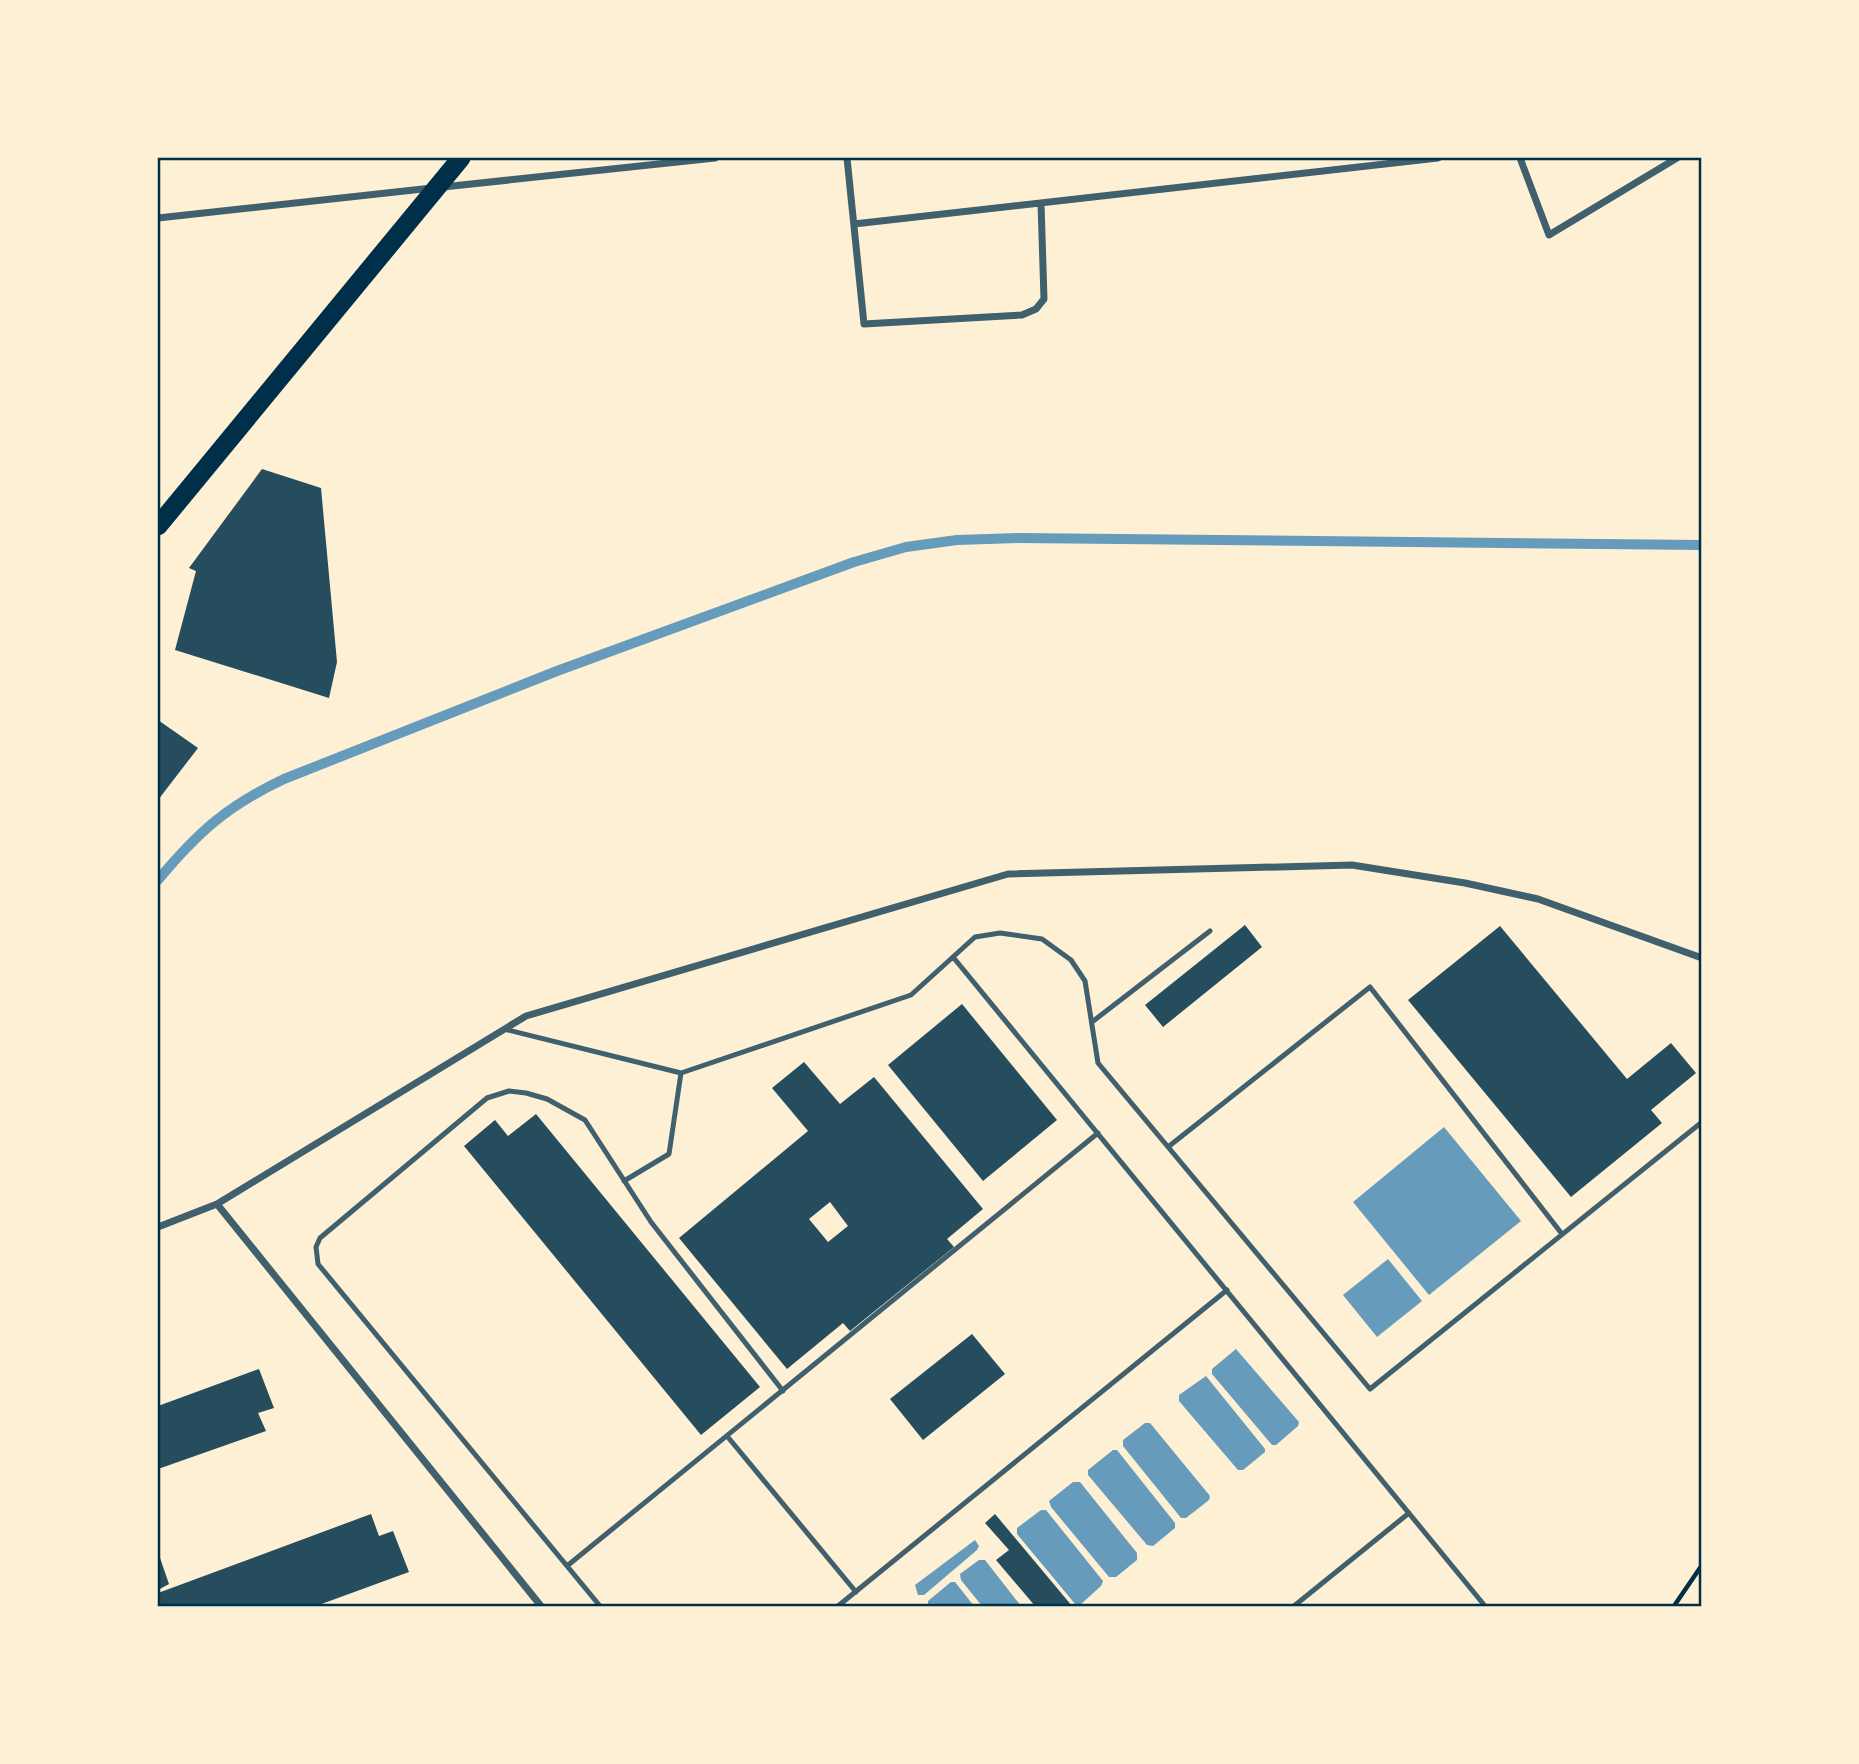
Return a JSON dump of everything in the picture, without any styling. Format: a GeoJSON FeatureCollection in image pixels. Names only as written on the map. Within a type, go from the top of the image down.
{"type":"FeatureCollection","features":[{"type":"Feature","properties":{"kind":"highway"},"geometry":{"type":"LineString","coordinates":[[158,526],[461,158]]}},
{"type":"Feature","properties":{"kind":"street"},"geometry":{"type":"LineString","coordinates":[[158,218],[715,158]]}},
{"type":"Feature","properties":{"kind":"street"},"geometry":{"type":"LineString","coordinates":[[847,158],[864,324],[1022,315],[1036,309],[1044,299],[1041,203]]}},
{"type":"Feature","properties":{"kind":"street"},"geometry":{"type":"LineString","coordinates":[[854,224],[1438,158]]}},
{"type":"Feature","properties":{"kind":"street"},"geometry":{"type":"LineString","coordinates":[[1520,158],[1549,235],[1677,158]]}},
{"type":"Feature","properties":{"kind":"street"},"geometry":{"type":"LineString","coordinates":[[158,1227],[217,1204],[526,1016],[1008,874],[1352,865],[1465,883],[1538,899],[1702,958]]}},
{"type":"Feature","properties":{"kind":"street"},"geometry":{"type":"LineString","coordinates":[[217,1204],[541,1606]]}},
{"type":"Feature","properties":{"kind":"lane"},"geometry":{"type":"LineString","coordinates":[[1092,1022],[1210,931]]}},
{"type":"Feature","properties":{"kind":"lane"},"geometry":{"type":"LineString","coordinates":[[504,1029],[681,1073],[911,995],[975,937],[1000,933],[1042,939],[1071,960],[1085,981],[1098,1063],[1370,1390],[1702,1122]]}},
{"type":"Feature","properties":{"kind":"lane"},"geometry":{"type":"LineString","coordinates":[[953,957],[1485,1606]]}},
{"type":"Feature","properties":{"kind":"lane"},"geometry":{"type":"LineString","coordinates":[[1168,1147],[1370,986],[1562,1234]]}},
{"type":"Feature","properties":{"kind":"lane"},"geometry":{"type":"LineString","coordinates":[[624,1181],[669,1154],[681,1073]]}},
{"type":"Feature","properties":{"kind":"lane"},"geometry":{"type":"LineString","coordinates":[[600,1606],[318,1264],[316,1247],[327,1230],[495,1093],[509,1091],[547,1098],[584,1120],[651,1222],[783,1391]]}},
{"type":"Feature","properties":{"kind":"lane"},"geometry":{"type":"LineString","coordinates":[[567,1566],[1098,1133]]}},
{"type":"Feature","properties":{"kind":"lane"},"geometry":{"type":"LineString","coordinates":[[838,1606],[1227,1290]]}},
{"type":"Feature","properties":{"kind":"lane"},"geometry":{"type":"LineString","coordinates":[[727,1436],[856,1592]]}},
{"type":"Feature","properties":{"kind":"lane"},"geometry":{"type":"LineString","coordinates":[[1294,1606],[1409,1513]]}},
{"type":"Feature","properties":{"kind":"path"},"geometry":{"type":"LineString","coordinates":[[1674,1606],[1702,1565]]}},
{"type":"Feature","properties":{"kind":"water"},"geometry":{"type":"Polygon","coordinates":[[[1444,1127],[1521,1221],[1429,1295],[1353,1202],[1444,1127]]]}},
{"type":"Feature","properties":{"kind":"water"},"geometry":{"type":"Polygon","coordinates":[[[1388,1259],[1422,1301],[1377,1337],[1343,1295],[1388,1259]]]}},
{"type":"Feature","properties":{"kind":"water"},"geometry":{"type":"Polygon","coordinates":[[[1236,1349],[1299,1422],[1298,1426],[1276,1445],[1272,1445],[1212,1374],[1212,1369],[1236,1349]]]}},
{"type":"Feature","properties":{"kind":"water"},"geometry":{"type":"Polygon","coordinates":[[[1206,1376],[1265,1449],[1265,1452],[1243,1470],[1238,1470],[1179,1401],[1179,1395],[1206,1376]]]}},
{"type":"Feature","properties":{"kind":"water"},"geometry":{"type":"Polygon","coordinates":[[[1145,1423],[1150,1423],[1210,1496],[1209,1500],[1186,1518],[1181,1518],[1123,1446],[1123,1440],[1145,1423]]]}},
{"type":"Feature","properties":{"kind":"water"},"geometry":{"type":"Polygon","coordinates":[[[1113,1450],[1117,1450],[1175,1523],[1175,1528],[1153,1546],[1147,1545],[1088,1475],[1088,1470],[1113,1450]]]}},
{"type":"Feature","properties":{"kind":"water"},"geometry":{"type":"Polygon","coordinates":[[[1073,1482],[1080,1482],[1137,1553],[1137,1560],[1116,1577],[1109,1577],[1051,1507],[1049,1501],[1073,1482]]]}},
{"type":"Feature","properties":{"kind":"water"},"geometry":{"type":"Polygon","coordinates":[[[1041,1510],[1046,1510],[1103,1581],[1080,1605],[1076,1605],[1017,1534],[1017,1528],[1041,1510]]]}},
{"type":"Feature","properties":{"kind":"water"},"geometry":{"type":"Polygon","coordinates":[[[975,1540],[979,1546],[977,1550],[924,1595],[918,1595],[915,1585],[975,1540]]]}},
{"type":"Feature","properties":{"kind":"water"},"geometry":{"type":"Polygon","coordinates":[[[979,1560],[985,1560],[1021,1606],[982,1606],[961,1580],[960,1574],[979,1560]]]}},
{"type":"Feature","properties":{"kind":"water"},"geometry":{"type":"Polygon","coordinates":[[[951,1582],[955,1582],[974,1606],[928,1606],[928,1601],[951,1582]]]}},
{"type":"Feature","properties":{"kind":"building"},"geometry":{"type":"Polygon","coordinates":[[[262,469],[321,488],[337,662],[329,698],[175,650],[196,571],[189,568],[262,469]]]}},
{"type":"Feature","properties":{"kind":"building"},"geometry":{"type":"Polygon","coordinates":[[[158,720],[198,748],[158,800],[158,720]]]}},
{"type":"Feature","properties":{"kind":"building"},"geometry":{"type":"Polygon","coordinates":[[[1245,925],[1262,947],[1163,1027],[1145,1005],[1245,925]]]}},
{"type":"Feature","properties":{"kind":"building"},"geometry":{"type":"Polygon","coordinates":[[[1500,926],[1627,1079],[1671,1043],[1696,1073],[1651,1110],[1662,1123],[1571,1197],[1408,1000],[1500,926]]]}},
{"type":"Feature","properties":{"kind":"building"},"geometry":{"type":"Polygon","coordinates":[[[962,1004],[1057,1120],[983,1181],[888,1065],[962,1004]]]}},
{"type":"Feature","properties":{"kind":"building"},"geometry":{"type":"Polygon","coordinates":[[[804,1062],[840,1104],[874,1077],[983,1209],[947,1239],[954,1247],[850,1331],[843,1323],[787,1369],[679,1238],[808,1131],[772,1088],[804,1062]],[[830,1202],[809,1219],[828,1242],[848,1226],[830,1202]]]}},
{"type":"Feature","properties":{"kind":"building"},"geometry":{"type":"Polygon","coordinates":[[[536,1114],[760,1387],[701,1435],[464,1146],[495,1120],[508,1136],[536,1114]]]}},
{"type":"Feature","properties":{"kind":"building"},"geometry":{"type":"Polygon","coordinates":[[[972,1334],[1005,1374],[923,1440],[890,1399],[972,1334]]]}},
{"type":"Feature","properties":{"kind":"building"},"geometry":{"type":"Polygon","coordinates":[[[259,1369],[274,1408],[258,1413],[266,1431],[158,1469],[158,1406],[259,1369]]]}},
{"type":"Feature","properties":{"kind":"building"},"geometry":{"type":"Polygon","coordinates":[[[371,1514],[379,1536],[393,1531],[409,1572],[316,1606],[158,1606],[158,1593],[371,1514]]]}},
{"type":"Feature","properties":{"kind":"building"},"geometry":{"type":"Polygon","coordinates":[[[995,1514],[1072,1606],[1035,1606],[996,1560],[1009,1550],[985,1523],[995,1514]]]}},
{"type":"Feature","properties":{"kind":"building"},"geometry":{"type":"Polygon","coordinates":[[[158,1552],[169,1584],[158,1590],[158,1552]]]}},
{"type":"Feature","properties":{"kind":"waterway"},"geometry":{"type":"LineString","coordinates":[[158,880],[200,834],[246,799],[284,779],[557,671],[854,562],[906,547],[957,540],[1018,538],[1702,545]]}}]}
